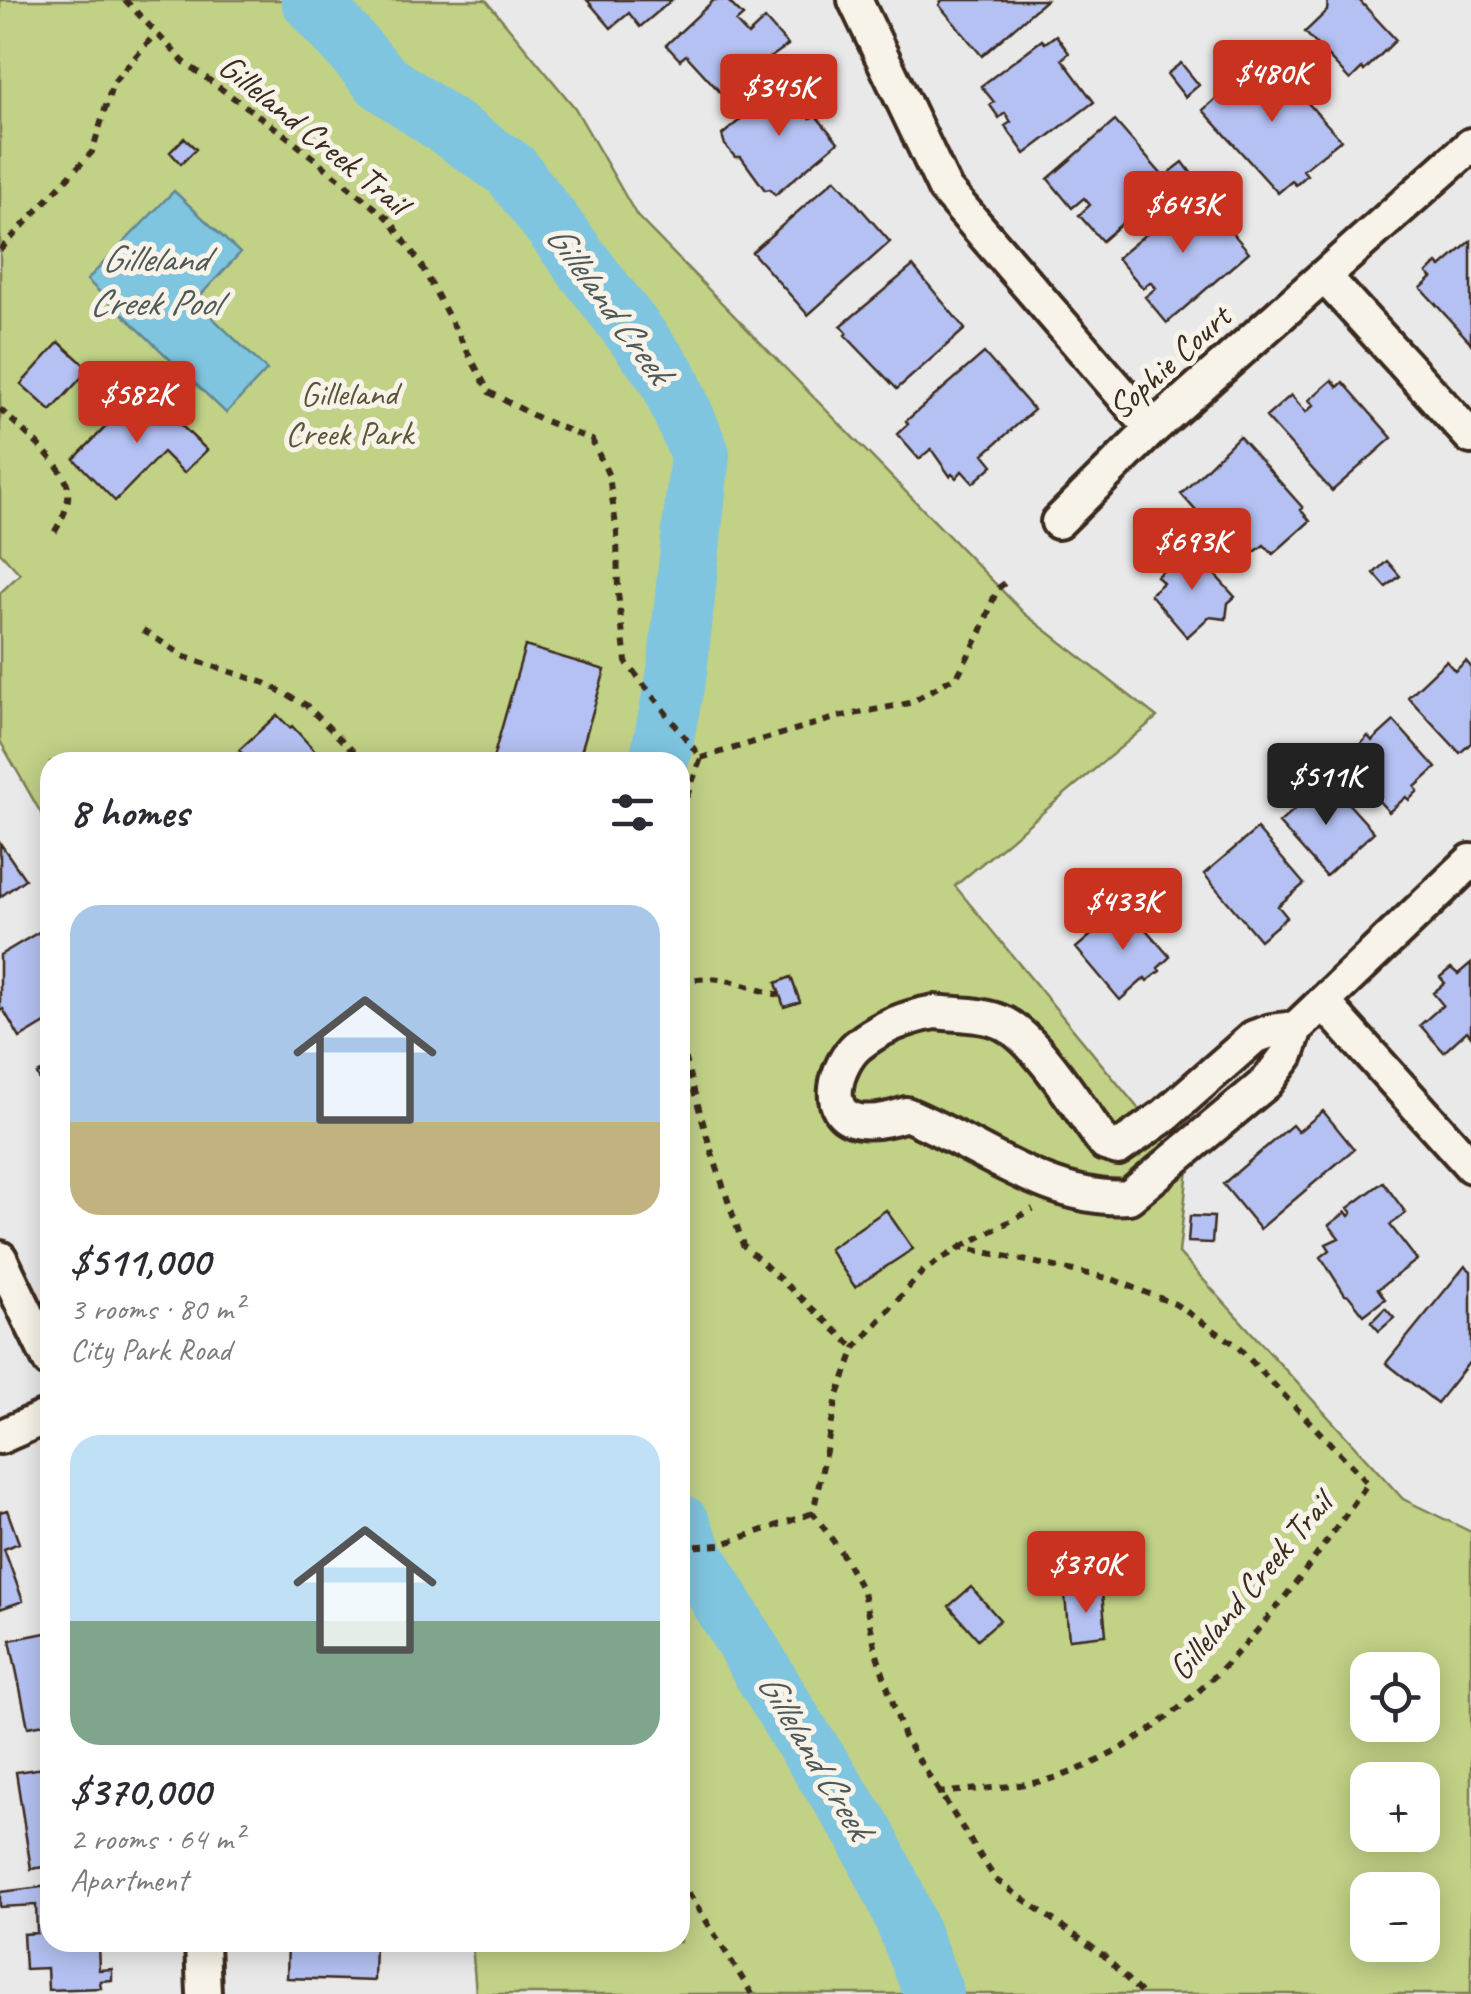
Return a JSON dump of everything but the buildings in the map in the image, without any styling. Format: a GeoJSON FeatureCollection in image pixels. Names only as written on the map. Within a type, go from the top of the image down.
{"type":"FeatureCollection","features":[{"type":"Feature","properties":{"kind":"street"},"geometry":{"type":"LineString","coordinates":[[854,0],[945,190],[1152,429]]}},
{"type":"Feature","properties":{"kind":"street","name":"Sophie Court"},"geometry":{"type":"LineString","coordinates":[[1058,522],[1152,429],[1471,145]]}},
{"type":"Feature","properties":{"kind":"street"},"geometry":{"type":"LineString","coordinates":[[1324,278],[1471,437]]}},
{"type":"Feature","properties":{"kind":"street"},"geometry":{"type":"LineString","coordinates":[[1296,1028],[1271,1030],[1254,1037],[1140,1135],[1118,1148],[1105,1144],[1028,1041],[1005,1024],[986,1017],[935,1012],[896,1021],[856,1047],[842,1065],[834,1085],[836,1100],[845,1114],[857,1121],[906,1114],[1054,1185],[1106,1199],[1129,1197],[1266,1083],[1287,1055],[1296,1028],[1471,861]]}},
{"type":"Feature","properties":{"kind":"street"},"geometry":{"type":"LineString","coordinates":[[1324,1003],[1471,1166]]}},
{"type":"Feature","properties":{"kind":"street"},"geometry":{"type":"LineString","coordinates":[[1054,1185],[1105,1144]]}},
{"type":"Feature","properties":{"kind":"street"},"geometry":{"type":"LineString","coordinates":[[0,1258],[40,1340]]}},
{"type":"Feature","properties":{"kind":"street"},"geometry":{"type":"LineString","coordinates":[[0,1437],[40,1419]]}},
{"type":"Feature","properties":{"kind":"street"},"geometry":{"type":"LineString","coordinates":[[202,1952],[204,1994]]}},
{"type":"Feature","properties":{"kind":"path","name":"Gilleland Creek Trail"},"geometry":{"type":"LineString","coordinates":[[125,0],[184,62],[285,135],[389,219],[420,262],[489,392],[592,440],[609,476],[626,662],[701,758]]}},
{"type":"Feature","properties":{"kind":"path"},"geometry":{"type":"LineString","coordinates":[[0,250],[92,152],[113,83],[155,34]]}},
{"type":"Feature","properties":{"kind":"path"},"geometry":{"type":"LineString","coordinates":[[0,409],[58,467],[68,486],[66,510],[54,534]]}},
{"type":"Feature","properties":{"kind":"path"},"geometry":{"type":"LineString","coordinates":[[690,788],[701,758],[838,717],[910,703],[958,675],[981,632],[997,589],[1009,580]]}},
{"type":"Feature","properties":{"kind":"path"},"geometry":{"type":"LineString","coordinates":[[143,630],[185,657],[265,683],[306,705],[354,752]]}},
{"type":"Feature","properties":{"kind":"path"},"geometry":{"type":"LineString","coordinates":[[690,980],[720,976],[780,995]]}},
{"type":"Feature","properties":{"kind":"path"},"geometry":{"type":"LineString","coordinates":[[690,1077],[743,1245],[855,1348]]}},
{"type":"Feature","properties":{"kind":"path"},"geometry":{"type":"LineString","coordinates":[[1054,1185],[1037,1206],[924,1270],[855,1348],[837,1398],[813,1513],[863,1592],[877,1656],[904,1737],[996,1880],[1103,1955],[1142,1994]]}},
{"type":"Feature","properties":{"kind":"path","name":"Gilleland Creek Trail"},"geometry":{"type":"LineString","coordinates":[[937,1793],[1056,1778],[1128,1746],[1201,1690],[1272,1610],[1368,1483],[1236,1345],[1174,1304],[1112,1279],[961,1247]]}},
{"type":"Feature","properties":{"kind":"path"},"geometry":{"type":"LineString","coordinates":[[690,1546],[720,1545],[813,1513]]}},
{"type":"Feature","properties":{"kind":"path"},"geometry":{"type":"LineString","coordinates":[[690,1894],[752,1994]]}},
{"type":"Feature","properties":{"kind":"green space","name":"Gilleland Creek Park"},"geometry":{"type":"Polygon","coordinates":[[[0,0],[486,0],[575,108],[637,216],[1025,614],[1157,717],[955,886],[1188,1169],[1179,1253],[1403,1499],[1471,1532],[1471,1994],[476,1994],[473,1952],[690,1952],[690,752],[40,752],[40,811],[0,741],[0,593],[20,574],[0,552],[0,0]]]}},
{"type":"Feature","properties":{"kind":"water","name":"Gilleland Creek Pool"},"geometry":{"type":"Polygon","coordinates":[[[174,191],[240,253],[195,301],[267,370],[226,413],[87,280],[174,191]]]}},
{"type":"Feature","properties":{"kind":"waterway","name":"Gilleland Creek"},"geometry":{"type":"LineString","coordinates":[[311,0],[382,81],[511,170],[668,377],[700,454],[677,672],[661,752]]}},
{"type":"Feature","properties":{"kind":"waterway","name":"Gilleland Creek"},"geometry":{"type":"LineString","coordinates":[[690,1545],[797,1730],[864,1832],[894,1893],[934,1994]]}}]}
